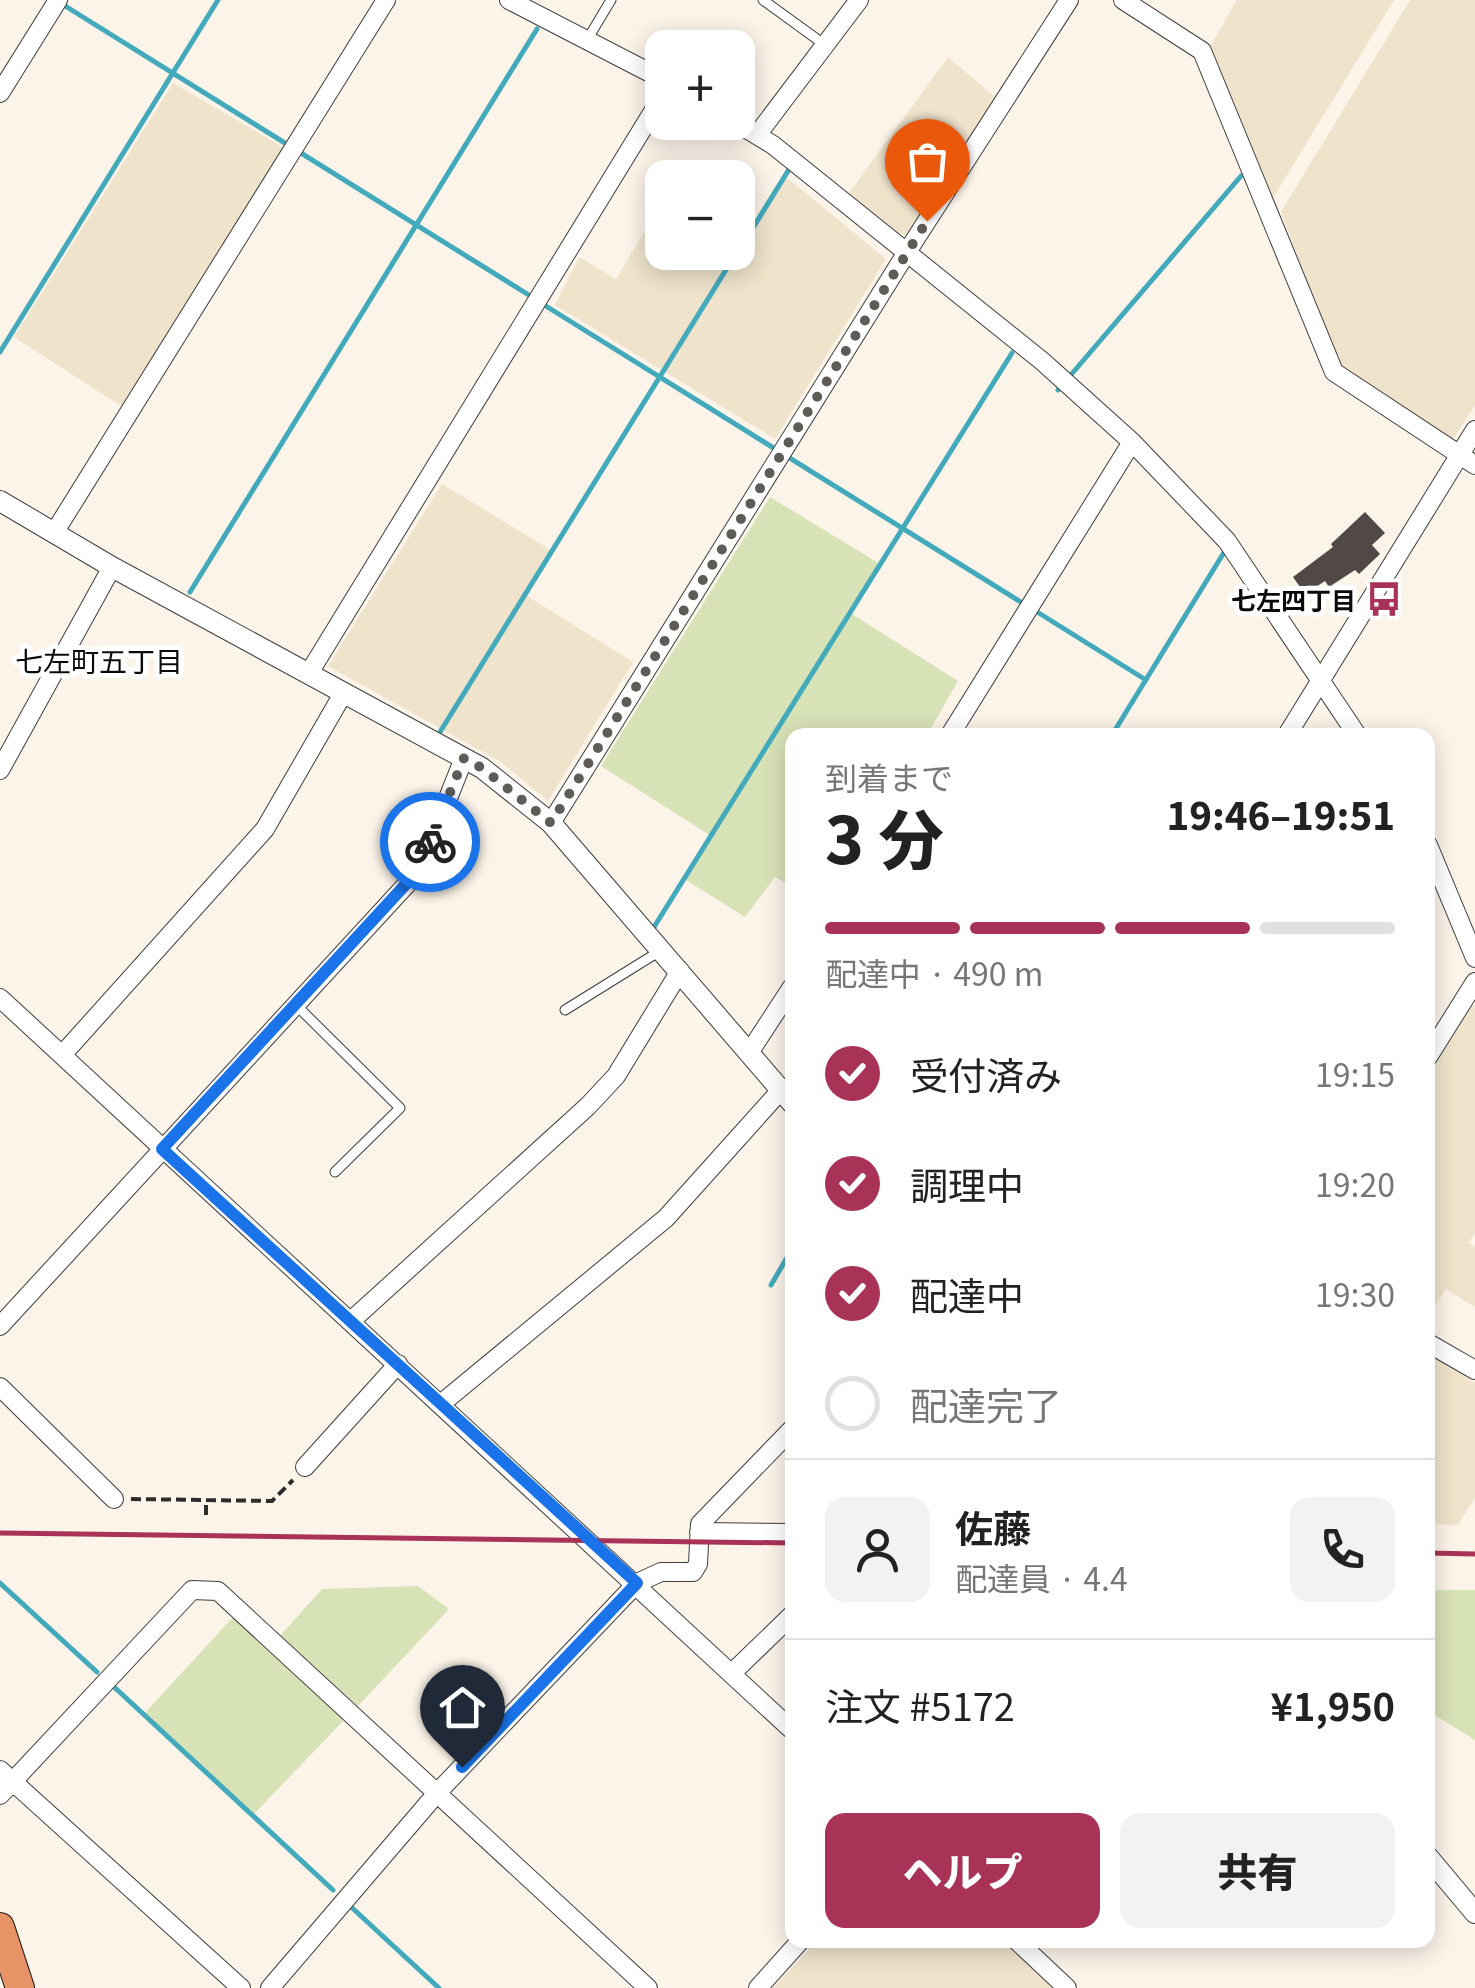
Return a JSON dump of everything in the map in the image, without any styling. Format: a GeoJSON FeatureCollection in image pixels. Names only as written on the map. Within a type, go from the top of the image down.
{"type":"FeatureCollection","features":[{"type":"Feature","properties":{"kind":"highway"},"geometry":{"type":"LineString","coordinates":[[0,1926],[20,1988]]}},
{"type":"Feature","properties":{"kind":"street"},"geometry":{"type":"LineString","coordinates":[[0,93],[58,0]]}},
{"type":"Feature","properties":{"kind":"street"},"geometry":{"type":"LineString","coordinates":[[54,533],[386,0]]}},
{"type":"Feature","properties":{"kind":"street"},"geometry":{"type":"LineString","coordinates":[[509,0],[645,71]]}},
{"type":"Feature","properties":{"kind":"street"},"geometry":{"type":"LineString","coordinates":[[858,0],[757,136],[1042,362],[1132,442],[1227,540],[1353,728]]}},
{"type":"Feature","properties":{"kind":"street"},"geometry":{"type":"LineString","coordinates":[[551,823],[1069,0]]}},
{"type":"Feature","properties":{"kind":"street"},"geometry":{"type":"LineString","coordinates":[[1124,0],[1202,50],[1334,372],[1467,461]]}},
{"type":"Feature","properties":{"kind":"street"},"geometry":{"type":"LineString","coordinates":[[309,672],[645,125]]}},
{"type":"Feature","properties":{"kind":"street"},"geometry":{"type":"LineString","coordinates":[[1291,728],[1467,461],[1475,430]]}},
{"type":"Feature","properties":{"kind":"street"},"geometry":{"type":"LineString","coordinates":[[954,728],[1132,442]]}},
{"type":"Feature","properties":{"kind":"street"},"geometry":{"type":"LineString","coordinates":[[0,502],[482,768],[551,823],[785,1094]]}},
{"type":"Feature","properties":{"kind":"street"},"geometry":{"type":"LineString","coordinates":[[0,770],[112,567]]}},
{"type":"Feature","properties":{"kind":"street"},"geometry":{"type":"LineString","coordinates":[[62,1055],[264,828],[344,692]]}},
{"type":"Feature","properties":{"kind":"street"},"geometry":{"type":"LineString","coordinates":[[0,1326],[418,871],[464,758]]}},
{"type":"Feature","properties":{"kind":"street"},"geometry":{"type":"LineString","coordinates":[[1435,862],[1475,958]]}},
{"type":"Feature","properties":{"kind":"street"},"geometry":{"type":"LineString","coordinates":[[352,1320],[588,1106],[616,1076],[680,972]]}},
{"type":"Feature","properties":{"kind":"street"},"geometry":{"type":"LineString","coordinates":[[1435,1046],[1475,982]]}},
{"type":"Feature","properties":{"kind":"street"},"geometry":{"type":"LineString","coordinates":[[0,998],[785,1723]]}},
{"type":"Feature","properties":{"kind":"street"},"geometry":{"type":"LineString","coordinates":[[750,1053],[785,998]]}},
{"type":"Feature","properties":{"kind":"street"},"geometry":{"type":"LineString","coordinates":[[442,1403],[666,1218],[785,1098]]}},
{"type":"Feature","properties":{"kind":"street"},"geometry":{"type":"LineString","coordinates":[[1435,1347],[1475,1370]]}},
{"type":"Feature","properties":{"kind":"street"},"geometry":{"type":"LineString","coordinates":[[305,1467],[398,1364]]}},
{"type":"Feature","properties":{"kind":"street"},"geometry":{"type":"LineString","coordinates":[[0,1386],[114,1498]]}},
{"type":"Feature","properties":{"kind":"street"},"geometry":{"type":"LineString","coordinates":[[270,1988],[437,1793],[637,1583],[661,1572],[694,1572],[700,1524],[785,1436]]}},
{"type":"Feature","properties":{"kind":"street"},"geometry":{"type":"LineString","coordinates":[[699,1532],[785,1533]]}},
{"type":"Feature","properties":{"kind":"street"},"geometry":{"type":"LineString","coordinates":[[0,1795],[8,1775],[192,1590],[218,1591],[648,1988]]}},
{"type":"Feature","properties":{"kind":"street"},"geometry":{"type":"LineString","coordinates":[[733,1672],[785,1621]]}},
{"type":"Feature","properties":{"kind":"street"},"geometry":{"type":"LineString","coordinates":[[8,1775],[241,1988]]}},
{"type":"Feature","properties":{"kind":"street"},"geometry":{"type":"LineString","coordinates":[[1435,1865],[1475,1913]]}},
{"type":"Feature","properties":{"kind":"street"},"geometry":{"type":"LineString","coordinates":[[758,1988],[794,1948]]}},
{"type":"Feature","properties":{"kind":"street"},"geometry":{"type":"LineString","coordinates":[[1024,1948],[1067,1988]]}},
{"type":"Feature","properties":{"kind":"lane"},"geometry":{"type":"LineString","coordinates":[[587,40],[611,0]]}},
{"type":"Feature","properties":{"kind":"lane"},"geometry":{"type":"LineString","coordinates":[[762,0],[825,46]]}},
{"type":"Feature","properties":{"kind":"lane"},"geometry":{"type":"LineString","coordinates":[[565,1010],[662,950]]}},
{"type":"Feature","properties":{"kind":"lane"},"geometry":{"type":"LineString","coordinates":[[296,1005],[400,1108],[336,1172]]}},
{"type":"Feature","properties":{"kind":"path"},"geometry":{"type":"LineString","coordinates":[[114,1498],[272,1501],[305,1467]]}},
{"type":"Feature","properties":{"kind":"path"},"geometry":{"type":"LineString","coordinates":[[206,1500],[206,1514]]}},
{"type":"Feature","properties":{"kind":"shaded area"},"geometry":{"type":"Polygon","coordinates":[[[1237,0],[1394,0],[1273,198],[1210,47],[1237,0]]]}},
{"type":"Feature","properties":{"kind":"shaded area"},"geometry":{"type":"Polygon","coordinates":[[[1410,0],[1475,0],[1475,405],[1452,441],[1339,368],[1281,212],[1410,0]]]}},
{"type":"Feature","properties":{"kind":"shaded area"},"geometry":{"type":"Polygon","coordinates":[[[948,57],[995,97],[913,233],[900,234],[849,193],[948,57]]]}},
{"type":"Feature","properties":{"kind":"shaded area"},"geometry":{"type":"Polygon","coordinates":[[[173,83],[283,147],[124,408],[14,337],[173,83]]]}},
{"type":"Feature","properties":{"kind":"shaded area"},"geometry":{"type":"Polygon","coordinates":[[[785,176],[886,259],[775,439],[555,305],[579,257],[616,279],[645,231],[645,270],[755,270],[755,225],[785,176]]]}},
{"type":"Feature","properties":{"kind":"shaded area"},"geometry":{"type":"Polygon","coordinates":[[[442,484],[554,552],[527,596],[633,662],[548,801],[501,762],[328,666],[442,484]]]}},
{"type":"Feature","properties":{"kind":"shaded area"},"geometry":{"type":"Polygon","coordinates":[[[1470,998],[1475,1009],[1475,1232],[1469,1243],[1475,1247],[1475,1307],[1446,1289],[1435,1306],[1435,1056],[1470,998]]]}},
{"type":"Feature","properties":{"kind":"shaded area"},"geometry":{"type":"Polygon","coordinates":[[[1435,1357],[1475,1383],[1475,1497],[1458,1525],[1435,1524],[1435,1357]]]}},
{"type":"Feature","properties":{"kind":"shaded area"},"geometry":{"type":"Polygon","coordinates":[[[810,1948],[1010,1948],[1052,1988],[773,1988],[810,1948]]]}},
{"type":"Feature","properties":{"kind":"green space"},"geometry":{"type":"Polygon","coordinates":[[[770,497],[880,564],[852,614],[958,681],[931,728],[785,728],[785,883],[775,877],[745,917],[686,880],[711,836],[601,766],[770,497]]]}},
{"type":"Feature","properties":{"kind":"green space"},"geometry":{"type":"Polygon","coordinates":[[[418,1586],[449,1609],[358,1706],[280,1636],[322,1589],[418,1586]]]}},
{"type":"Feature","properties":{"kind":"green space"},"geometry":{"type":"Polygon","coordinates":[[[1475,1590],[1475,1740],[1435,1715],[1435,1592],[1475,1590]]]}},
{"type":"Feature","properties":{"kind":"green space"},"geometry":{"type":"Polygon","coordinates":[[[235,1615],[345,1719],[254,1814],[144,1714],[235,1615]]]}},
{"type":"Feature","properties":{"kind":"building"},"geometry":{"type":"Polygon","coordinates":[[[1365,512],[1385,533],[1372,545],[1380,554],[1359,574],[1355,570],[1329,587],[1325,581],[1305,594],[1293,577],[1333,547],[1331,544],[1365,512]]]}},
{"type":"Feature","properties":{"kind":"waterway"},"geometry":{"type":"LineString","coordinates":[[0,352],[218,0]]}},
{"type":"Feature","properties":{"kind":"waterway"},"geometry":{"type":"LineString","coordinates":[[62,4],[532,297]]}},
{"type":"Feature","properties":{"kind":"waterway"},"geometry":{"type":"LineString","coordinates":[[190,592],[537,29]]}},
{"type":"Feature","properties":{"kind":"waterway"},"geometry":{"type":"LineString","coordinates":[[755,224],[788,171]]}},
{"type":"Feature","properties":{"kind":"waterway"},"geometry":{"type":"LineString","coordinates":[[1058,390],[1241,176]]}},
{"type":"Feature","properties":{"kind":"waterway"},"geometry":{"type":"LineString","coordinates":[[440,732],[726,270]]}},
{"type":"Feature","properties":{"kind":"waterway"},"geometry":{"type":"LineString","coordinates":[[541,303],[1024,604]]}},
{"type":"Feature","properties":{"kind":"waterway"},"geometry":{"type":"LineString","coordinates":[[654,927],[1012,353]]}},
{"type":"Feature","properties":{"kind":"waterway"},"geometry":{"type":"LineString","coordinates":[[1116,728],[1223,554]]}},
{"type":"Feature","properties":{"kind":"waterway"},"geometry":{"type":"LineString","coordinates":[[1034,610],[1146,680]]}},
{"type":"Feature","properties":{"kind":"waterway"},"geometry":{"type":"LineString","coordinates":[[771,1285],[785,1261]]}},
{"type":"Feature","properties":{"kind":"waterway"},"geometry":{"type":"LineString","coordinates":[[0,1583],[97,1672]]}},
{"type":"Feature","properties":{"kind":"waterway"},"geometry":{"type":"LineString","coordinates":[[112,1685],[333,1890]]}},
{"type":"Feature","properties":{"kind":"waterway"},"geometry":{"type":"LineString","coordinates":[[349,1905],[439,1988]]}},
{"type":"Feature","properties":{"kind":"railway"},"geometry":{"type":"LineString","coordinates":[[0,1533],[785,1543]]}},
{"type":"Feature","properties":{"kind":"railway"},"geometry":{"type":"LineString","coordinates":[[1435,1553],[1475,1554]]}},
{"type":"Feature","properties":{"kind":"way so far"},"geometry":{"type":"LineString","coordinates":[[430,842],[464,758],[551,823],[927,221]]}},
{"type":"Feature","properties":{"kind":"place","name":"七左四丁目"},"geometry":{"type":"Point","coordinates":[1384,599]}},
{"type":"Feature","properties":{"kind":"district","name":"七左町五丁目"},"geometry":{"type":"Point","coordinates":[99,660]}},
{"type":"Feature","properties":{"kind":"route"},"geometry":{"type":"LineString","coordinates":[[430,842],[418,871],[162,1149],[637,1583],[462,1767]]}}]}
